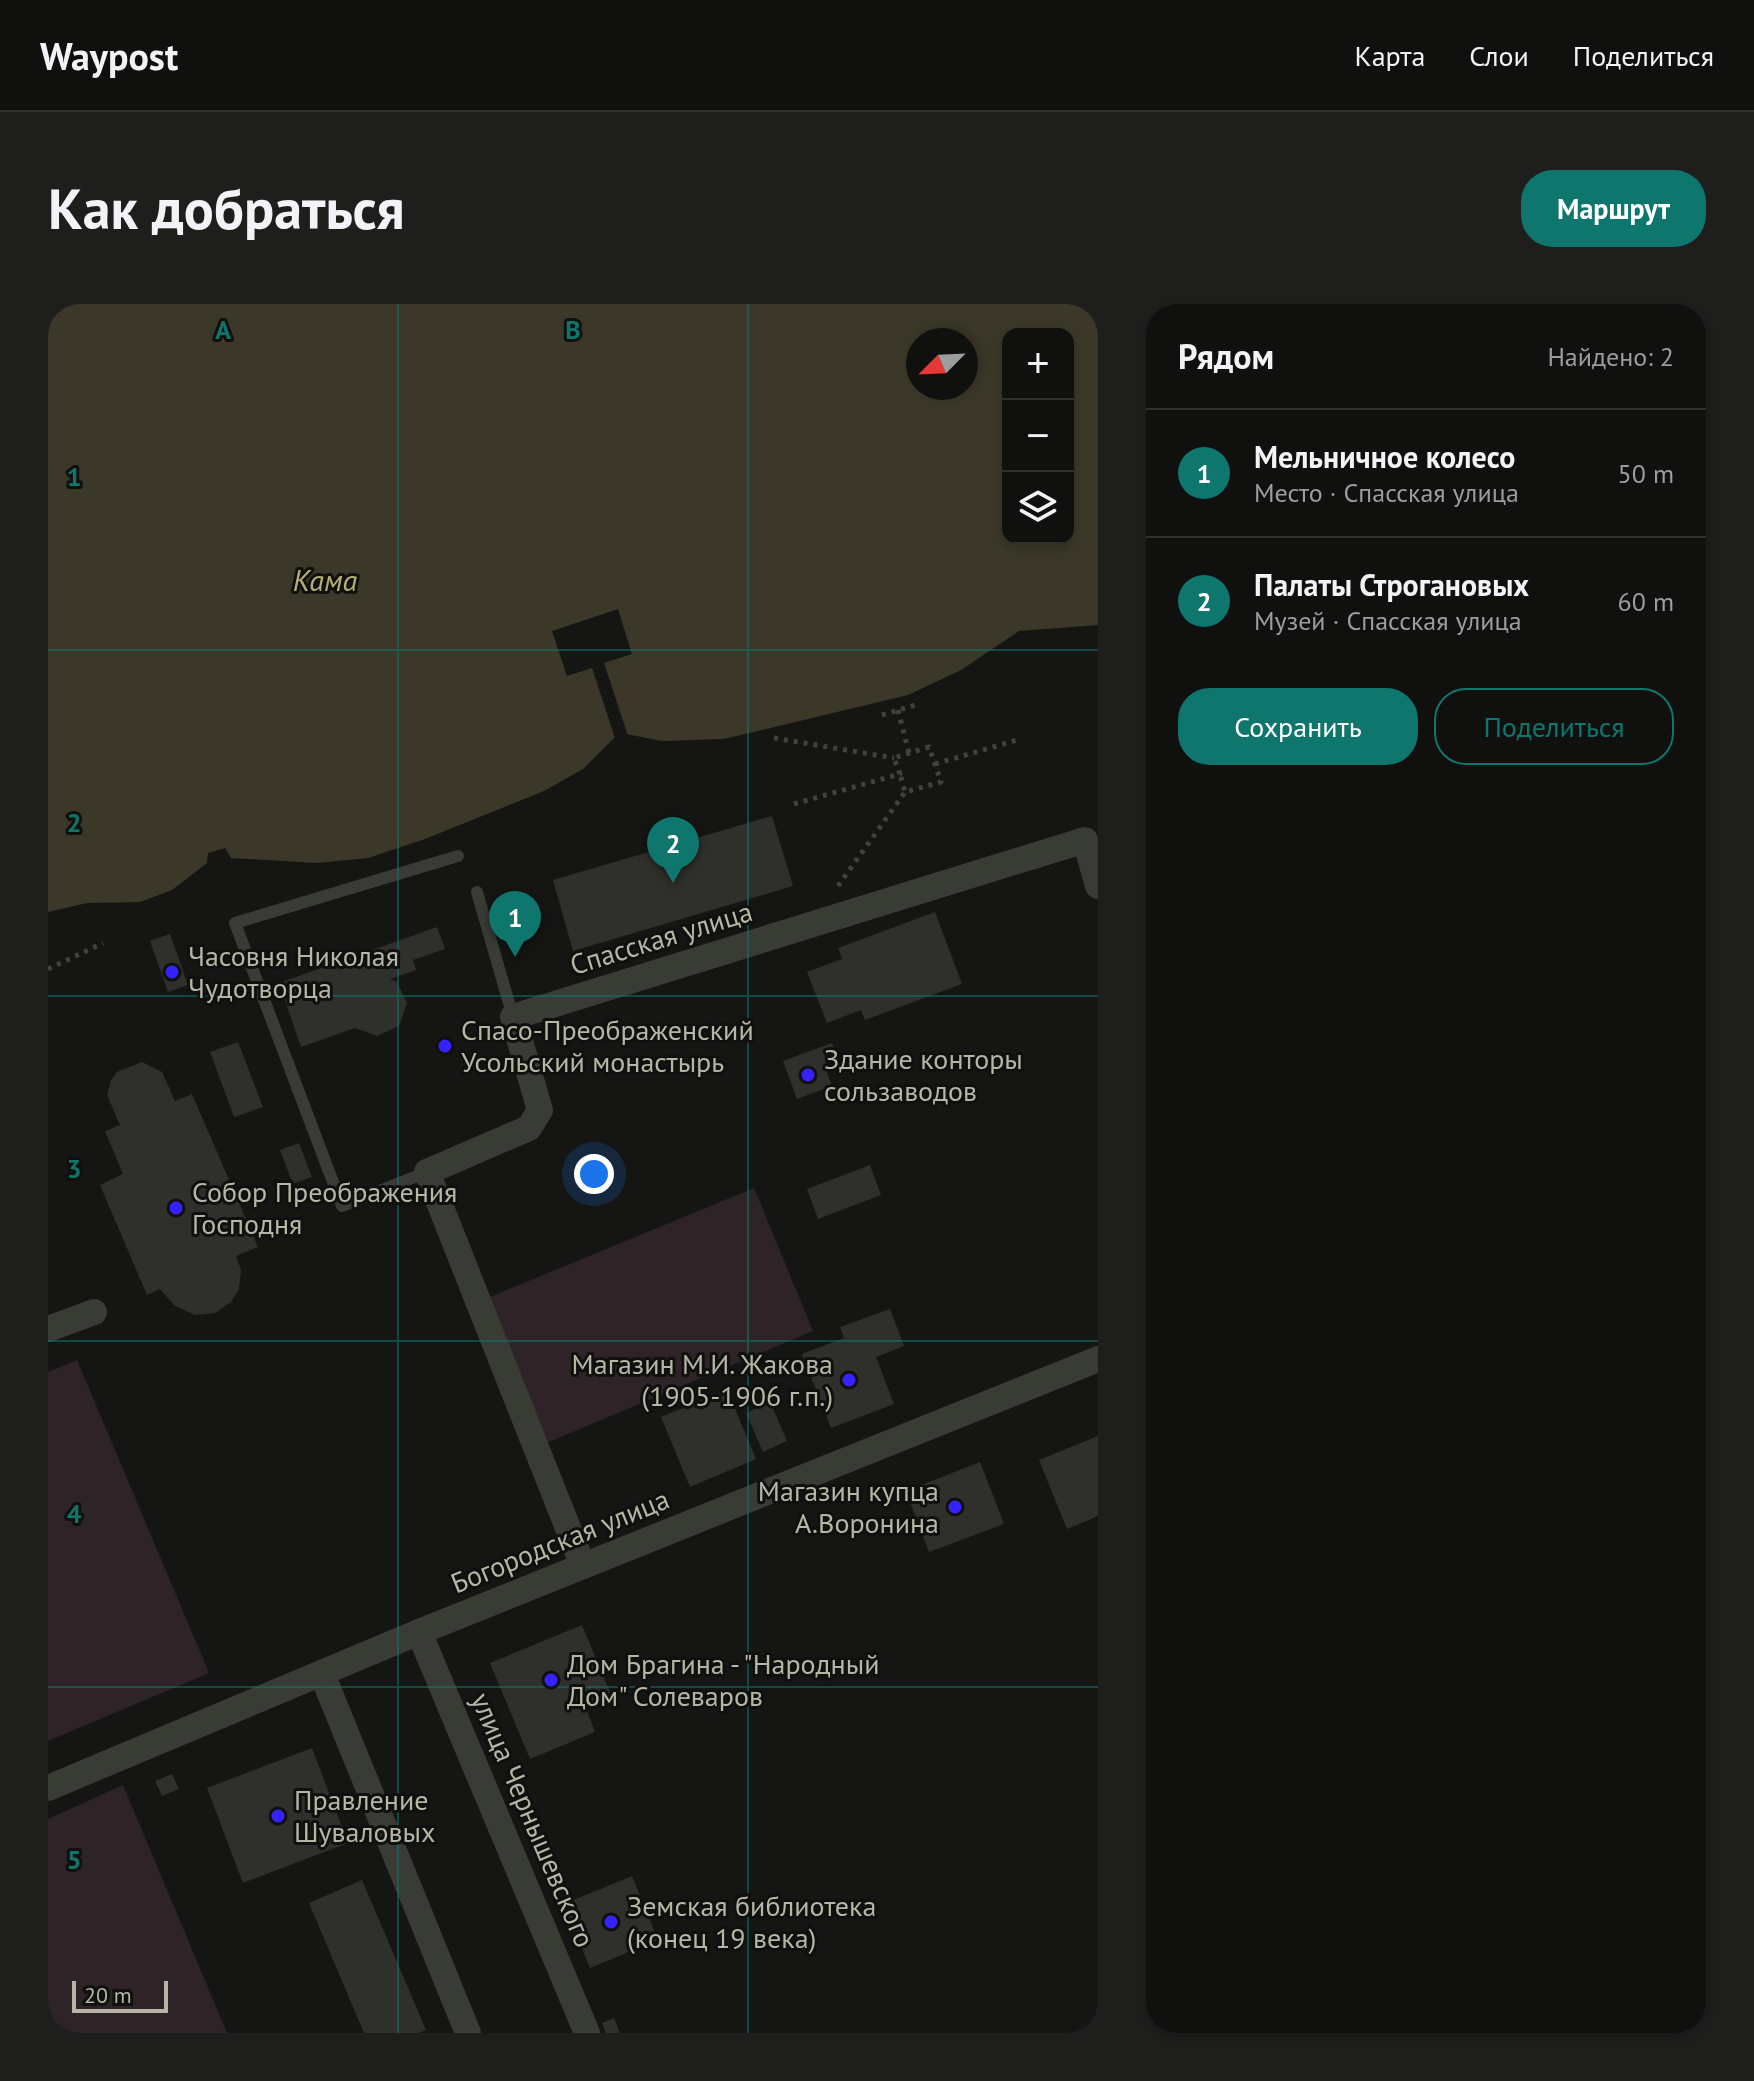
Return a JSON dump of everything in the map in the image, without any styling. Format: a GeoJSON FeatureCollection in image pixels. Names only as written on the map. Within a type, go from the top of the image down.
{"type":"FeatureCollection","features":[{"type":"Feature","properties":{"kind":"street","name":"Спасская улица"},"geometry":{"type":"LineString","coordinates":[[513,1017],[1085,840],[1098,886]]}},
{"type":"Feature","properties":{"kind":"street"},"geometry":{"type":"LineString","coordinates":[[513,1017],[540,1110],[529,1128],[427,1172],[583,1566]]}},
{"type":"Feature","properties":{"kind":"street"},"geometry":{"type":"LineString","coordinates":[[48,1329],[94,1312]]}},
{"type":"Feature","properties":{"kind":"street","name":"Богородская улица"},"geometry":{"type":"LineString","coordinates":[[48,1788],[419,1632],[1098,1359]]}},
{"type":"Feature","properties":{"kind":"street","name":"улица Чернышевского"},"geometry":{"type":"LineString","coordinates":[[419,1632],[587,2033]]}},
{"type":"Feature","properties":{"kind":"street"},"geometry":{"type":"LineString","coordinates":[[322,1674],[468,2033]]}},
{"type":"Feature","properties":{"kind":"lane"},"geometry":{"type":"LineString","coordinates":[[427,1172],[342,1206],[235,923],[458,856]]}},
{"type":"Feature","properties":{"kind":"lane"},"geometry":{"type":"LineString","coordinates":[[477,892],[513,1017]]}},
{"type":"Feature","properties":{"kind":"path"},"geometry":{"type":"LineString","coordinates":[[882,715],[915,705]]}},
{"type":"Feature","properties":{"kind":"path"},"geometry":{"type":"LineString","coordinates":[[898,710],[909,753]]}},
{"type":"Feature","properties":{"kind":"path"},"geometry":{"type":"LineString","coordinates":[[774,738],[894,758],[929,747],[941,782],[905,792],[833,893]]}},
{"type":"Feature","properties":{"kind":"path"},"geometry":{"type":"LineString","coordinates":[[935,764],[1017,740]]}},
{"type":"Feature","properties":{"kind":"path"},"geometry":{"type":"LineString","coordinates":[[894,758],[905,792]]}},
{"type":"Feature","properties":{"kind":"path"},"geometry":{"type":"LineString","coordinates":[[794,804],[900,774]]}},
{"type":"Feature","properties":{"kind":"path"},"geometry":{"type":"LineString","coordinates":[[48,969],[103,943]]}},
{"type":"Feature","properties":{"kind":"shaded area"},"geometry":{"type":"Polygon","coordinates":[[[754,1188],[813,1331],[544,1444],[490,1297],[754,1188]]]}},
{"type":"Feature","properties":{"kind":"shaded area"},"geometry":{"type":"Polygon","coordinates":[[[77,1360],[209,1673],[48,1741],[48,1372],[77,1360]]]}},
{"type":"Feature","properties":{"kind":"shaded area"},"geometry":{"type":"Polygon","coordinates":[[[123,1785],[227,2033],[48,2033],[48,1819],[123,1785]]]}},
{"type":"Feature","properties":{"kind":"water","name":"Кама"},"geometry":{"type":"Polygon","coordinates":[[[48,304],[1098,304],[1098,625],[1019,631],[961,670],[908,695],[724,739],[661,741],[627,734],[615,737],[583,769],[544,791],[425,839],[368,858],[317,863],[231,858],[225,848],[208,853],[207,863],[172,890],[140,902],[87,903],[48,912],[48,304]]]}},
{"type":"Feature","properties":{"kind":"pier"},"geometry":{"type":"Polygon","coordinates":[[[618,609],[632,654],[604,663],[629,739],[616,741],[592,668],[567,676],[552,631],[618,609]]]}},
{"type":"Feature","properties":{"kind":"building"},"geometry":{"type":"Polygon","coordinates":[[[772,816],[793,886],[573,951],[553,880],[772,816]]]}},
{"type":"Feature","properties":{"kind":"building"},"geometry":{"type":"Polygon","coordinates":[[[935,912],[962,984],[865,1020],[861,1010],[827,1023],[807,972],[842,959],[838,948],[935,912]]]}},
{"type":"Feature","properties":{"kind":"building"},"geometry":{"type":"Polygon","coordinates":[[[437,927],[445,949],[413,960],[416,970],[390,979],[397,982],[407,1003],[399,1026],[377,1036],[355,1028],[301,1047],[279,983],[437,927]]]}},
{"type":"Feature","properties":{"kind":"building","name":"Часовня Николая Чудотворца"},"geometry":{"type":"Polygon","coordinates":[[[170,934],[188,985],[168,992],[150,941],[170,934]]]}},
{"type":"Feature","properties":{"kind":"building"},"geometry":{"type":"Polygon","coordinates":[[[238,1042],[263,1107],[234,1117],[210,1052],[238,1042]]]}},
{"type":"Feature","properties":{"kind":"building","name":"Здание конторы сользаводов"},"geometry":{"type":"Polygon","coordinates":[[[832,1043],[838,1059],[824,1064],[832,1086],[797,1099],[783,1061],[832,1043]]]}},
{"type":"Feature","properties":{"kind":"building","name":"Собор Преображения Господня"},"geometry":{"type":"Polygon","coordinates":[[[142,1062],[162,1072],[175,1101],[192,1094],[258,1247],[236,1256],[241,1270],[239,1289],[231,1302],[215,1313],[195,1315],[175,1306],[160,1289],[147,1295],[100,1185],[123,1174],[105,1131],[120,1125],[107,1095],[111,1080],[117,1072],[142,1062]]]}},
{"type":"Feature","properties":{"kind":"building"},"geometry":{"type":"Polygon","coordinates":[[[299,1143],[312,1177],[293,1184],[280,1150],[299,1143]]]}},
{"type":"Feature","properties":{"kind":"building"},"geometry":{"type":"Polygon","coordinates":[[[870,1165],[881,1195],[818,1219],[807,1189],[870,1165]]]}},
{"type":"Feature","properties":{"kind":"building","name":"Магазин М.И. Жакова (1905-1906 г.п.)"},"geometry":{"type":"Polygon","coordinates":[[[890,1309],[904,1346],[876,1357],[894,1404],[831,1428],[802,1354],[844,1338],[840,1327],[890,1309]]]}},
{"type":"Feature","properties":{"kind":"building"},"geometry":{"type":"Polygon","coordinates":[[[727,1390],[756,1459],[690,1487],[661,1417],[727,1390]]]}},
{"type":"Feature","properties":{"kind":"building"},"geometry":{"type":"Polygon","coordinates":[[[770,1402],[787,1441],[763,1452],[746,1413],[770,1402]]]}},
{"type":"Feature","properties":{"kind":"building"},"geometry":{"type":"Polygon","coordinates":[[[1098,1436],[1098,1516],[1067,1529],[1039,1460],[1098,1436]]]}},
{"type":"Feature","properties":{"kind":"building","name":"Магазин купца А.Воронина"},"geometry":{"type":"Polygon","coordinates":[[[980,1462],[1004,1524],[929,1552],[906,1491],[980,1462]]]}},
{"type":"Feature","properties":{"kind":"building","name":"Дом Брагина - \"Народный Дом\" Солеваров"},"geometry":{"type":"Polygon","coordinates":[[[582,1625],[612,1697],[586,1708],[595,1732],[530,1759],[490,1663],[582,1625]]]}},
{"type":"Feature","properties":{"kind":"building","name":"Правление Шуваловых"},"geometry":{"type":"Polygon","coordinates":[[[312,1748],[348,1843],[243,1883],[207,1788],[312,1748]]]}},
{"type":"Feature","properties":{"kind":"building"},"geometry":{"type":"Polygon","coordinates":[[[172,1774],[179,1789],[162,1796],[155,1781],[172,1774]]]}},
{"type":"Feature","properties":{"kind":"building","name":"Земская библиотека (конец 19 века)"},"geometry":{"type":"Polygon","coordinates":[[[632,1876],[658,1940],[590,1968],[564,1904],[632,1876]]]}},
{"type":"Feature","properties":{"kind":"building"},"geometry":{"type":"Polygon","coordinates":[[[362,1880],[426,2030],[419,2033],[364,2033],[309,1903],[362,1880]]]}},
{"type":"Feature","properties":{"kind":"building"},"geometry":{"type":"Polygon","coordinates":[[[614,2018],[620,2033],[606,2033],[602,2023],[614,2018]]]}},
{"type":"Feature","properties":{"kind":"place","name":"Палаты Строгановых"},"geometry":{"type":"Point","coordinates":[673,883]}},
{"type":"Feature","properties":{"kind":"place","name":"Мельничное колесо"},"geometry":{"type":"Point","coordinates":[515,957]}},
{"type":"Feature","properties":{"kind":"place","name":"Часовня Николая Чудотворца"},"geometry":{"type":"Point","coordinates":[172,972]}},
{"type":"Feature","properties":{"kind":"place","name":"Спасо-Преображенский Усольский монастырь"},"geometry":{"type":"Point","coordinates":[445,1046]}},
{"type":"Feature","properties":{"kind":"place","name":"Здание конторы сользаводов"},"geometry":{"type":"Point","coordinates":[808,1075]}},
{"type":"Feature","properties":{"kind":"place","name":"Собор Преображения Господня"},"geometry":{"type":"Point","coordinates":[176,1208]}},
{"type":"Feature","properties":{"kind":"place","name":"Магазин М.И. Жакова (1905-1906 г.п.)"},"geometry":{"type":"Point","coordinates":[849,1380]}},
{"type":"Feature","properties":{"kind":"place","name":"Магазин купца А.Воронина"},"geometry":{"type":"Point","coordinates":[955,1507]}},
{"type":"Feature","properties":{"kind":"place","name":"Дом Брагина - \"Народный Дом\" Солеваров"},"geometry":{"type":"Point","coordinates":[551,1680]}},
{"type":"Feature","properties":{"kind":"place","name":"Правление Шуваловых"},"geometry":{"type":"Point","coordinates":[278,1816]}},
{"type":"Feature","properties":{"kind":"place","name":"Земская библиотека (конец 19 века)"},"geometry":{"type":"Point","coordinates":[611,1922]}}]}
